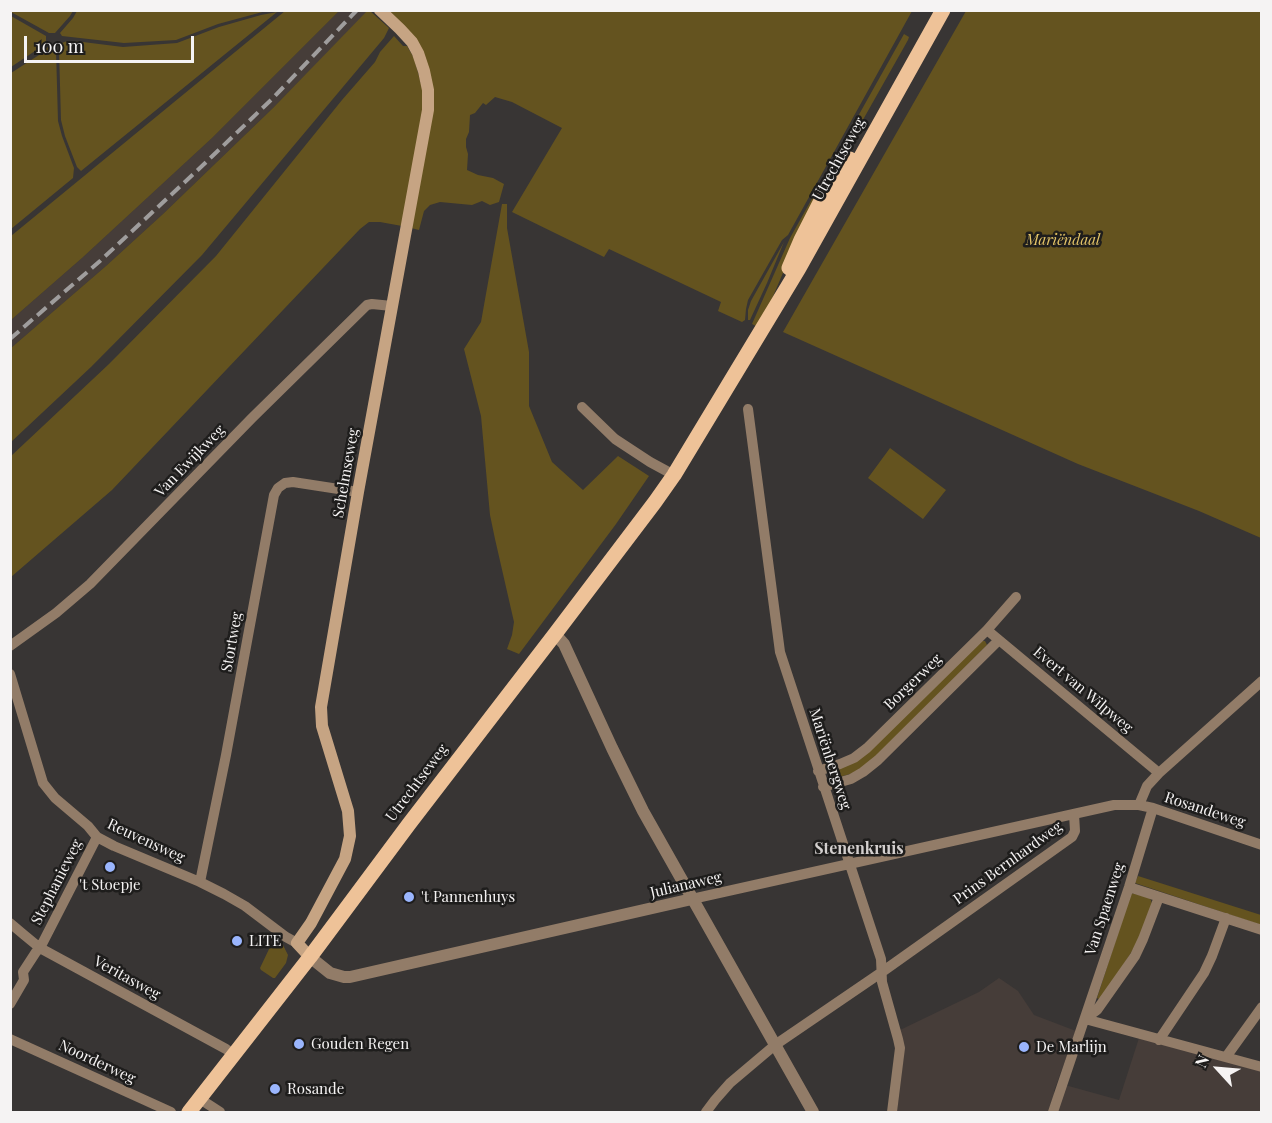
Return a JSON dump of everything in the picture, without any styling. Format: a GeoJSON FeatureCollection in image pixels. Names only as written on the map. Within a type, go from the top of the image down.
{"type":"FeatureCollection","features":[{"type":"Feature","properties":{"kind":"main road","name":"Schelmseweg"},"geometry":{"type":"LineString","coordinates":[[297,943],[311,923],[345,859],[350,836],[348,811],[322,726],[321,707],[427,116],[428,90],[415,48],[381,10]]}},
{"type":"Feature","properties":{"kind":"main road","name":"Utrechtseweg"},"geometry":{"type":"LineString","coordinates":[[764,324],[801,240],[830,185],[848,163],[935,10]]}},
{"type":"Feature","properties":{"kind":"main road","name":"Utrechtseweg"},"geometry":{"type":"LineString","coordinates":[[189,1113],[310,957],[408,824],[674,475],[799,268],[942,10]]}},
{"type":"Feature","properties":{"kind":"main road","name":"Reuvensweg"},"geometry":{"type":"LineString","coordinates":[[297,943],[310,957]]}},
{"type":"Feature","properties":{"kind":"street","name":"Van Ewijkweg"},"geometry":{"type":"LineString","coordinates":[[10,646],[56,613],[90,584],[252,418],[367,305],[392,306]]}},
{"type":"Feature","properties":{"kind":"street"},"geometry":{"type":"LineString","coordinates":[[582,408],[615,440],[674,475]]}},
{"type":"Feature","properties":{"kind":"street","name":"Mariënbergweg"},"geometry":{"type":"LineString","coordinates":[[748,409],[780,652],[881,959],[882,982],[900,1048],[892,1113]]}},
{"type":"Feature","properties":{"kind":"street","name":"Stortweg"},"geometry":{"type":"LineString","coordinates":[[200,882],[274,495],[285,483],[293,482],[358,492]]}},
{"type":"Feature","properties":{"kind":"street","name":"Borgerweg"},"geometry":{"type":"LineString","coordinates":[[818,771],[854,758],[867,748],[987,630],[1016,597]]}},
{"type":"Feature","properties":{"kind":"street","name":"Evert van Wilpweg"},"geometry":{"type":"LineString","coordinates":[[987,630],[1159,773]]}},
{"type":"Feature","properties":{"kind":"street"},"geometry":{"type":"LineString","coordinates":[[555,634],[564,644],[638,801],[813,1113]]}},
{"type":"Feature","properties":{"kind":"street","name":"Borgerweg"},"geometry":{"type":"LineString","coordinates":[[824,788],[851,779],[878,760],[999,640]]}},
{"type":"Feature","properties":{"kind":"street","name":"Reuvensweg"},"geometry":{"type":"LineString","coordinates":[[10,674],[43,783],[56,798],[88,825],[97,837],[200,882],[245,906],[297,943]]}},
{"type":"Feature","properties":{"kind":"street"},"geometry":{"type":"LineString","coordinates":[[1138,805],[1147,786],[1159,773],[1262,681]]}},
{"type":"Feature","properties":{"kind":"street","name":"Prins Bernhardweg"},"geometry":{"type":"LineString","coordinates":[[706,1113],[730,1083],[775,1046],[1072,837],[1075,831],[1074,814],[1114,805],[1138,805]]}},
{"type":"Feature","properties":{"kind":"street","name":"Rosandeweg"},"geometry":{"type":"LineString","coordinates":[[1138,805],[1154,808],[1262,844]]}},
{"type":"Feature","properties":{"kind":"street","name":"Van Spaenweg"},"geometry":{"type":"LineString","coordinates":[[1053,1113],[1154,808]]}},
{"type":"Feature","properties":{"kind":"street","name":"Julianaweg"},"geometry":{"type":"LineString","coordinates":[[310,957],[330,974],[350,977],[1074,814]]}},
{"type":"Feature","properties":{"kind":"street","name":"Stephanieweg"},"geometry":{"type":"LineString","coordinates":[[10,1004],[24,980],[24,972],[40,948],[97,837]]}},
{"type":"Feature","properties":{"kind":"street"},"geometry":{"type":"LineString","coordinates":[[1129,887],[1262,930]]}},
{"type":"Feature","properties":{"kind":"street","name":"Van Spaenweg"},"geometry":{"type":"LineString","coordinates":[[1085,1019],[1097,1010],[1136,956],[1159,897]]}},
{"type":"Feature","properties":{"kind":"street"},"geometry":{"type":"LineString","coordinates":[[1160,1040],[1204,973],[1226,918]]}},
{"type":"Feature","properties":{"kind":"street","name":"Veritasweg"},"geometry":{"type":"LineString","coordinates":[[10,923],[40,948],[234,1055]]}},
{"type":"Feature","properties":{"kind":"street"},"geometry":{"type":"LineString","coordinates":[[1226,1057],[1262,1007]]}},
{"type":"Feature","properties":{"kind":"street"},"geometry":{"type":"LineString","coordinates":[[1085,1019],[1262,1067]]}},
{"type":"Feature","properties":{"kind":"street","name":"Noorderweg"},"geometry":{"type":"LineString","coordinates":[[10,1039],[171,1113]]}},
{"type":"Feature","properties":{"kind":"street"},"geometry":{"type":"LineString","coordinates":[[200,1099],[220,1113]]}},
{"type":"Feature","properties":{"kind":"shaded area"},"geometry":{"type":"Polygon","coordinates":[[[339,11],[368,11],[273,108],[163,214],[11,348],[11,320],[212,138],[339,11]]]}},
{"type":"Feature","properties":{"kind":"shaded area"},"geometry":{"type":"Polygon","coordinates":[[[999,978],[1018,991],[1034,1015],[1076,1031],[1054,1091],[1055,1097],[1050,1112],[897,1112],[904,1054],[900,1030],[979,992],[999,978]]]}},
{"type":"Feature","properties":{"kind":"shaded area"},"geometry":{"type":"Polygon","coordinates":[[[1139,1038],[1261,1071],[1261,1112],[1055,1112],[1065,1085],[1119,1100],[1139,1038]]]}},
{"type":"Feature","properties":{"kind":"green space"},"geometry":{"type":"Polygon","coordinates":[[[11,10],[73,11],[55,33],[49,33],[11,10]]]}},
{"type":"Feature","properties":{"kind":"green space"},"geometry":{"type":"Polygon","coordinates":[[[77,10],[266,11],[218,24],[176,40],[124,43],[62,36],[60,33],[77,10]]]}},
{"type":"Feature","properties":{"kind":"green space"},"geometry":{"type":"Polygon","coordinates":[[[368,10],[389,28],[384,38],[202,255],[91,367],[11,442],[11,348],[163,214],[273,108],[368,10]]]}},
{"type":"Feature","properties":{"kind":"green space"},"geometry":{"type":"Polygon","coordinates":[[[285,11],[339,11],[212,138],[11,320],[11,236],[285,11]]]}},
{"type":"Feature","properties":{"kind":"green space"},"geometry":{"type":"Polygon","coordinates":[[[387,11],[912,11],[788,235],[782,240],[748,300],[745,320],[742,322],[718,311],[721,302],[609,249],[604,257],[512,212],[562,128],[512,102],[495,97],[486,105],[483,103],[475,113],[470,115],[466,147],[467,170],[504,184],[499,202],[490,205],[482,201],[472,205],[440,202],[430,205],[424,211],[419,230],[411,228],[433,88],[387,11]]]}},
{"type":"Feature","properties":{"kind":"green space","name":"Mariëndaal"},"geometry":{"type":"Polygon","coordinates":[[[966,11],[1261,11],[1261,538],[1078,464],[783,332],[966,11]]]}},
{"type":"Feature","properties":{"kind":"green space"},"geometry":{"type":"Polygon","coordinates":[[[277,12],[81,171],[77,167],[61,120],[59,50],[62,43],[83,42],[123,47],[177,43],[219,27],[277,12]]]}},
{"type":"Feature","properties":{"kind":"green space"},"geometry":{"type":"Polygon","coordinates":[[[11,16],[46,36],[46,41],[11,67],[11,16]]]}},
{"type":"Feature","properties":{"kind":"green space"},"geometry":{"type":"Polygon","coordinates":[[[904,34],[909,37],[908,40],[803,226],[771,301],[756,326],[752,324],[790,238],[904,34]]]}},
{"type":"Feature","properties":{"kind":"green space"},"geometry":{"type":"Polygon","coordinates":[[[394,36],[403,46],[407,46],[414,58],[423,91],[423,110],[402,226],[369,222],[360,229],[112,490],[11,577],[10,457],[109,364],[216,256],[394,36]]]}},
{"type":"Feature","properties":{"kind":"green space"},"geometry":{"type":"Polygon","coordinates":[[[49,46],[56,50],[58,121],[74,168],[73,178],[11,229],[11,73],[49,46]]]}},
{"type":"Feature","properties":{"kind":"green space"},"geometry":{"type":"Polygon","coordinates":[[[502,204],[507,204],[507,228],[529,352],[529,406],[552,462],[583,490],[618,456],[649,476],[519,654],[507,649],[514,622],[490,515],[481,416],[464,349],[481,322],[502,204]]]}},
{"type":"Feature","properties":{"kind":"green space"},"geometry":{"type":"Polygon","coordinates":[[[784,242],[750,320],[748,320],[751,301],[784,242]]]}},
{"type":"Feature","properties":{"kind":"green space"},"geometry":{"type":"Polygon","coordinates":[[[890,448],[946,490],[923,519],[868,478],[890,448]]]}},
{"type":"Feature","properties":{"kind":"green space"},"geometry":{"type":"Polygon","coordinates":[[[982,641],[985,641],[987,645],[872,761],[854,773],[837,776],[835,772],[837,770],[982,641]]]}},
{"type":"Feature","properties":{"kind":"green space"},"geometry":{"type":"Polygon","coordinates":[[[1138,876],[1261,915],[1261,925],[1135,883],[1138,876]]]}},
{"type":"Feature","properties":{"kind":"green space"},"geometry":{"type":"Polygon","coordinates":[[[1131,893],[1148,897],[1152,904],[1141,937],[1101,1000],[1097,998],[1131,893]]]}},
{"type":"Feature","properties":{"kind":"green space"},"geometry":{"type":"Polygon","coordinates":[[[275,942],[283,945],[288,955],[286,963],[273,978],[260,968],[270,947],[275,942]]]}},
{"type":"Feature","properties":{"kind":"railway"},"geometry":{"type":"LineString","coordinates":[[10,339],[100,261],[202,166],[273,98],[357,10]]}},
{"type":"Feature","properties":{"kind":"place","name":"'t Stoepje"},"geometry":{"type":"Point","coordinates":[110,867]}},
{"type":"Feature","properties":{"kind":"place","name":"'t Pannenhuys"},"geometry":{"type":"Point","coordinates":[409,897]}},
{"type":"Feature","properties":{"kind":"place","name":"LITE"},"geometry":{"type":"Point","coordinates":[237,941]}},
{"type":"Feature","properties":{"kind":"place","name":"Gouden Regen"},"geometry":{"type":"Point","coordinates":[299,1044]}},
{"type":"Feature","properties":{"kind":"place","name":"De Marlijn"},"geometry":{"type":"Point","coordinates":[1024,1047]}},
{"type":"Feature","properties":{"kind":"place","name":"Rosande"},"geometry":{"type":"Point","coordinates":[275,1089]}},
{"type":"Feature","properties":{"kind":"district","name":"Stenenkruis"},"geometry":{"type":"Point","coordinates":[859,849]}}]}
